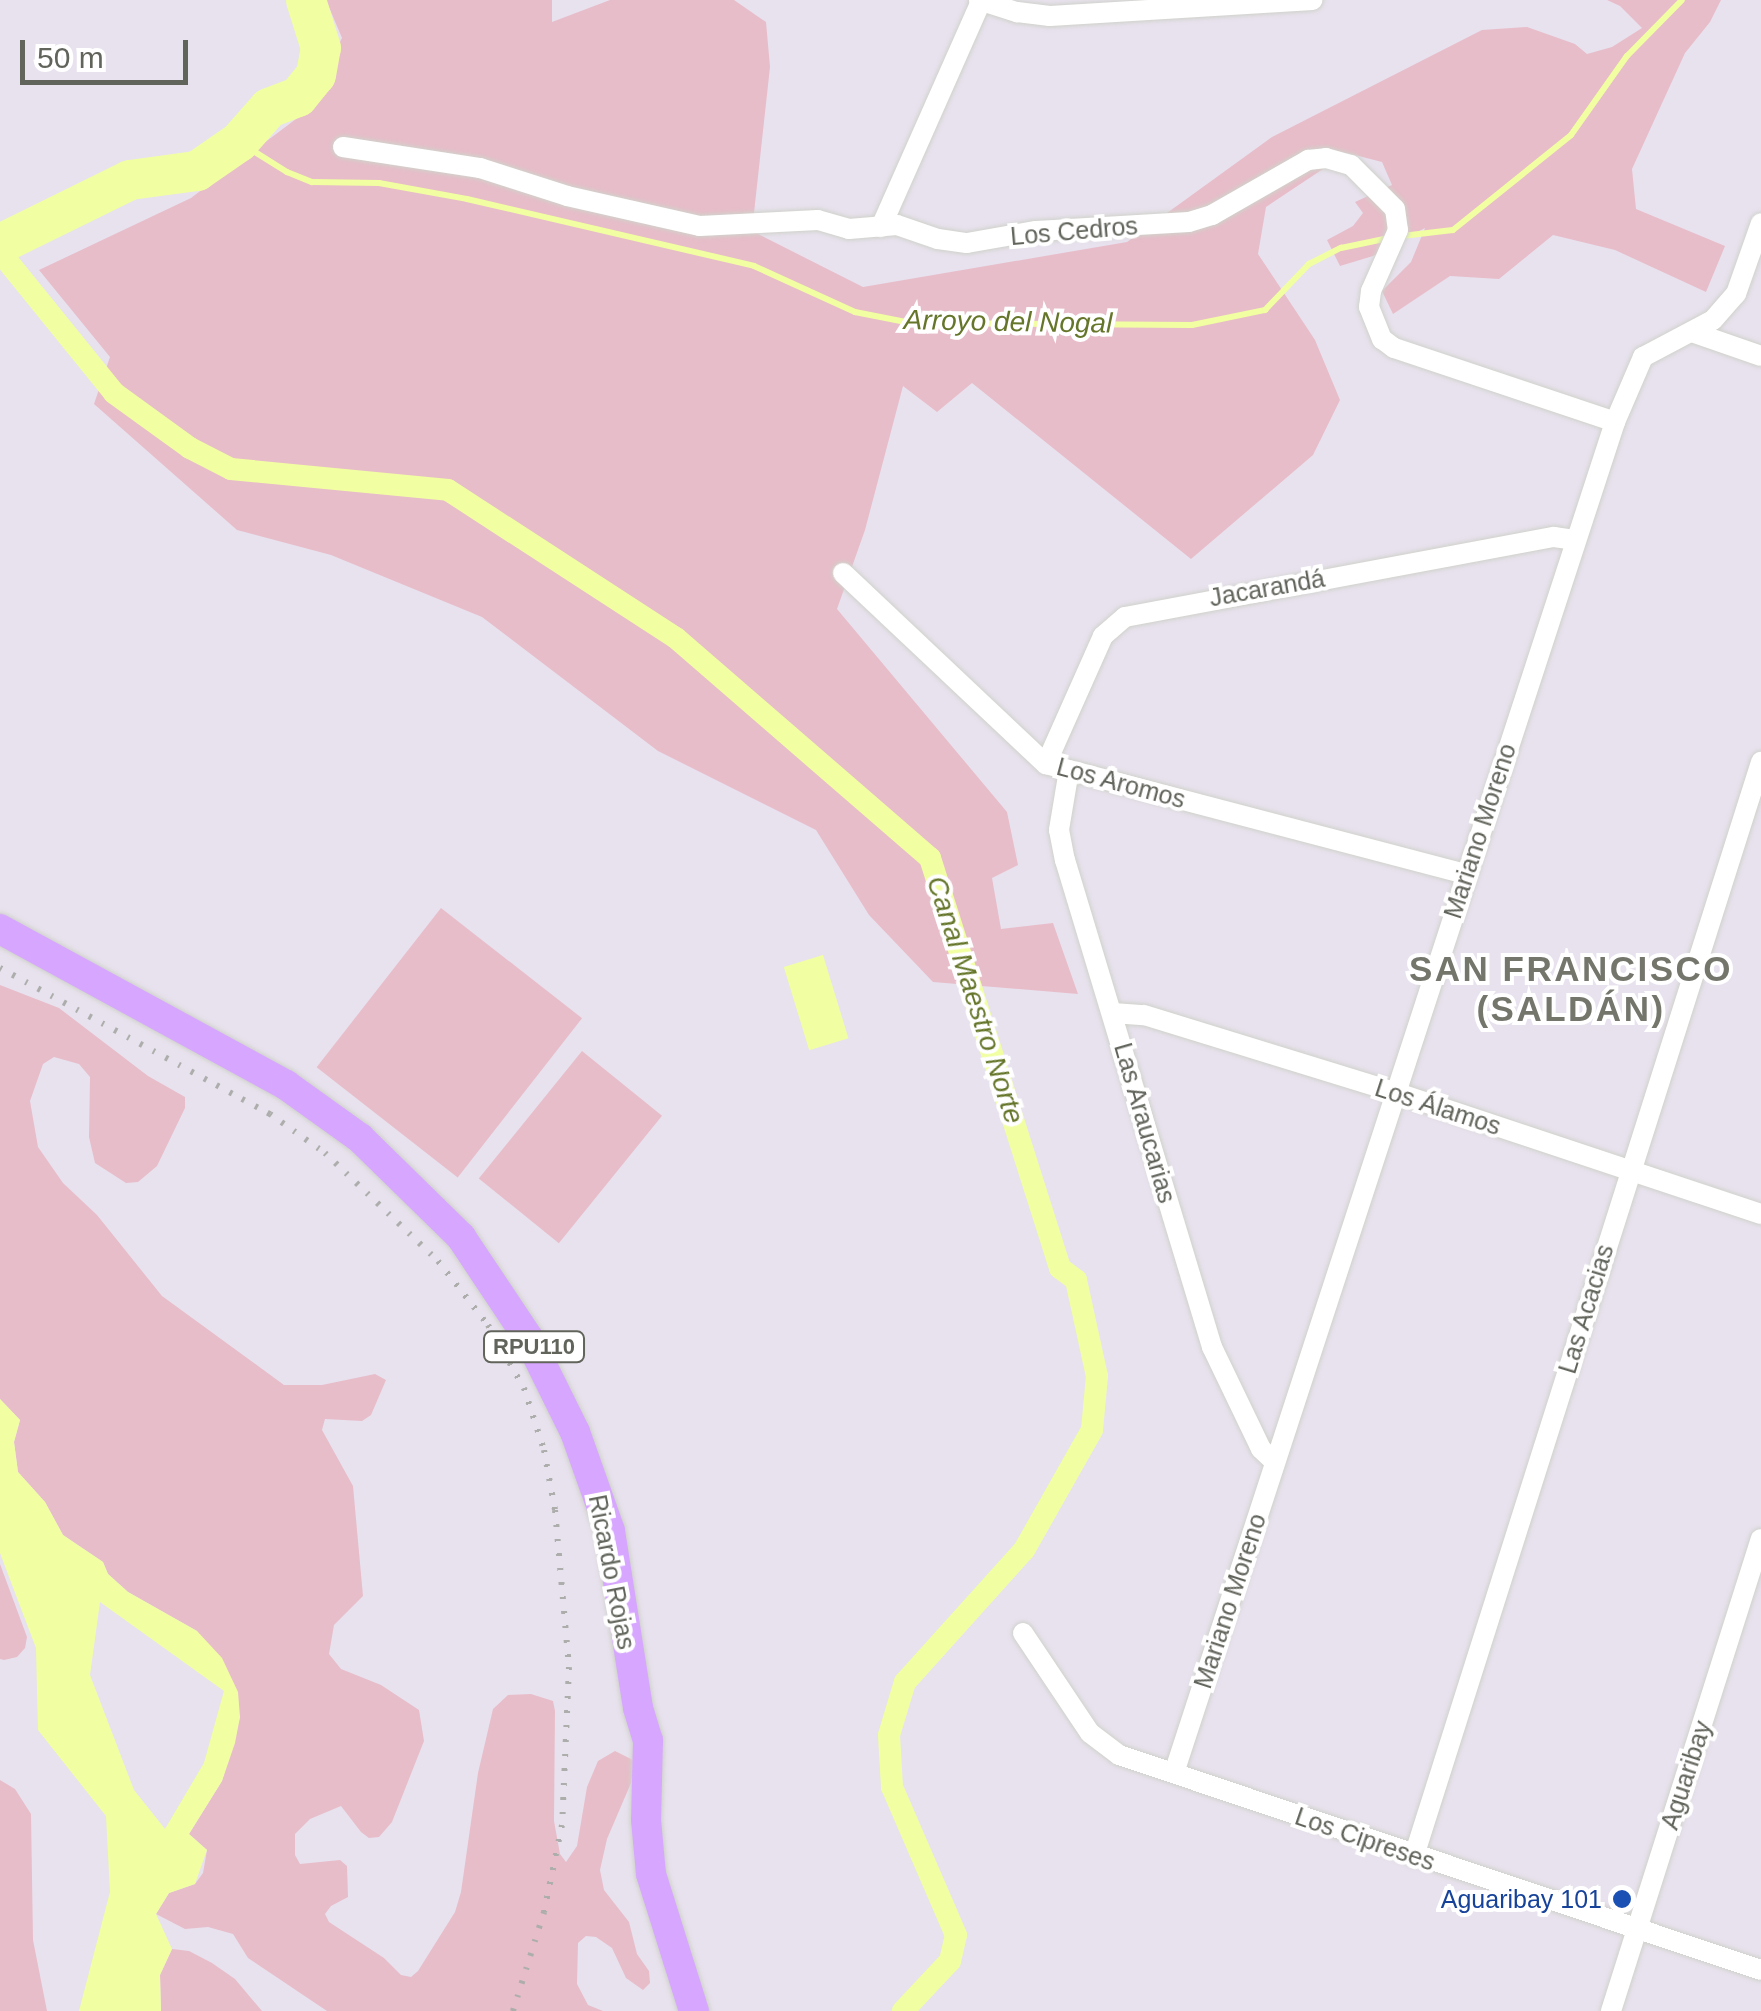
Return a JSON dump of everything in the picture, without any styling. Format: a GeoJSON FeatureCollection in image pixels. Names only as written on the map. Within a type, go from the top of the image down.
{"type":"FeatureCollection","features":[{"type":"Feature","properties":{"kind":"main road","name":"Ricardo Rojas"},"geometry":{"type":"LineString","coordinates":[[0,929],[164,1016],[326,1112],[427,1199],[493,1282],[554,1384],[610,1531],[638,1708],[648,1740],[646,1820],[650,1874],[694,2011]]}},
{"type":"Feature","properties":{"kind":"street"},"geometry":{"type":"LineString","coordinates":[[881,226],[980,1],[1050,16],[1313,0]]}},
{"type":"Feature","properties":{"kind":"street","name":"Los Cedros"},"geometry":{"type":"LineString","coordinates":[[343,147],[480,168],[566,196],[700,226],[818,220],[849,229],[897,225],[967,243],[1036,231],[1189,222],[1212,216],[1308,160],[1326,158],[1351,165],[1395,209],[1396,237],[1370,291],[1368,307],[1382,339],[1394,348],[1615,422]]}},
{"type":"Feature","properties":{"kind":"street","name":"Mariano Moreno"},"geometry":{"type":"LineString","coordinates":[[1174,1773],[1615,422],[1643,357],[1714,320],[1736,294],[1761,223]]}},
{"type":"Feature","properties":{"kind":"street"},"geometry":{"type":"LineString","coordinates":[[1692,332],[1761,356]]}},
{"type":"Feature","properties":{"kind":"street","name":"Jacarandá"},"geometry":{"type":"LineString","coordinates":[[1046,764],[1103,636],[1124,617],[1554,537],[1576,540]]}},
{"type":"Feature","properties":{"kind":"street","name":"Los Aromos"},"geometry":{"type":"LineString","coordinates":[[843,573],[1046,764],[1465,874]]}},
{"type":"Feature","properties":{"kind":"street","name":"Las Acacias"},"geometry":{"type":"LineString","coordinates":[[1414,1856],[1761,762]]}},
{"type":"Feature","properties":{"kind":"street","name":"Las Araucarias"},"geometry":{"type":"LineString","coordinates":[[1069,770],[1059,830],[1112,1013],[1212,1347],[1261,1450],[1275,1462]]}},
{"type":"Feature","properties":{"kind":"street","name":"Los Álamos"},"geometry":{"type":"LineString","coordinates":[[1112,1013],[1144,1015],[1394,1092],[1761,1214]]}},
{"type":"Feature","properties":{"kind":"street","name":"Aguaribay"},"geometry":{"type":"LineString","coordinates":[[1611,2011],[1761,1539]]}},
{"type":"Feature","properties":{"kind":"street","name":"Los Cipreses"},"geometry":{"type":"LineString","coordinates":[[1023,1632],[1104,1746],[1414,1856],[1761,1970]]}},
{"type":"Feature","properties":{"kind":"shaded area"},"geometry":{"type":"Polygon","coordinates":[[[326,0],[552,0],[552,22],[610,0],[734,0],[766,22],[770,67],[752,231],[863,287],[1127,242],[1272,137],[1482,30],[1527,27],[1575,44],[1587,54],[1612,47],[1642,28],[1620,6],[1607,0],[1721,0],[1710,22],[1685,53],[1632,169],[1636,209],[1725,246],[1706,292],[1615,250],[1553,235],[1499,279],[1450,276],[1393,314],[1382,291],[1411,262],[1425,228],[1373,256],[1340,266],[1327,240],[1353,226],[1363,213],[1355,202],[1392,185],[1382,162],[1347,153],[1266,207],[1258,254],[1315,340],[1340,400],[1313,455],[1191,559],[972,383],[937,412],[903,386],[865,530],[837,609],[1007,812],[1018,865],[992,878],[1001,929],[1053,923],[1078,994],[933,982],[869,915],[816,830],[658,751],[482,617],[331,555],[237,530],[94,404],[110,357],[39,270],[191,198],[300,116],[342,38],[326,0]]]}},
{"type":"Feature","properties":{"kind":"shaded area"},"geometry":{"type":"Polygon","coordinates":[[[441,908],[582,1018],[458,1177],[317,1067],[441,908]]]}},
{"type":"Feature","properties":{"kind":"shaded area"},"geometry":{"type":"Polygon","coordinates":[[[823,955],[848,1038],[809,1050],[784,967],[823,955]]]}},
{"type":"Feature","properties":{"kind":"shaded area"},"geometry":{"type":"Polygon","coordinates":[[[0,985],[59,1008],[148,1076],[185,1097],[185,1108],[157,1166],[138,1182],[126,1183],[95,1163],[89,1137],[90,1077],[79,1064],[54,1057],[43,1064],[30,1101],[38,1147],[63,1183],[97,1215],[162,1296],[284,1385],[322,1385],[375,1374],[386,1380],[371,1415],[362,1421],[325,1419],[322,1430],[353,1486],[363,1596],[334,1625],[329,1654],[341,1669],[381,1685],[419,1710],[424,1741],[392,1822],[379,1837],[369,1838],[361,1832],[341,1806],[310,1819],[295,1834],[295,1855],[300,1864],[340,1860],[347,1866],[348,1897],[331,1906],[325,1914],[329,1922],[384,1958],[401,1975],[411,1977],[418,1971],[455,1912],[461,1892],[478,1773],[493,1709],[508,1695],[531,1694],[553,1701],[554,1821],[560,1854],[566,1862],[577,1846],[587,1787],[598,1761],[615,1751],[635,1761],[600,1870],[604,1890],[629,1922],[637,1954],[649,1971],[650,1983],[643,1990],[626,1978],[612,1948],[596,1937],[586,1936],[578,1943],[577,1984],[588,2005],[603,2011],[327,2011],[248,1958],[233,1934],[208,1927],[185,1929],[156,1914],[169,1893],[195,1884],[203,1873],[207,1850],[189,1834],[222,1781],[240,1717],[197,1631],[128,1592],[108,1574],[103,1562],[63,1535],[45,1502],[18,1472],[14,1442],[20,1420],[0,1399],[0,985]]]}},
{"type":"Feature","properties":{"kind":"shaded area"},"geometry":{"type":"Polygon","coordinates":[[[582,1051],[662,1116],[559,1243],[479,1178],[582,1051]]]}},
{"type":"Feature","properties":{"kind":"shaded area"},"geometry":{"type":"Polygon","coordinates":[[[0,1399],[20,1420],[14,1442],[18,1472],[45,1502],[63,1535],[103,1562],[108,1574],[128,1592],[197,1631],[222,1658],[238,1692],[240,1717],[222,1781],[189,1834],[207,1850],[195,1884],[169,1893],[156,1914],[172,1949],[160,1975],[161,2011],[79,2011],[110,1892],[106,1816],[38,1730],[36,1648],[0,1553],[0,1399]],[[100,1602],[90,1675],[134,1790],[165,1829],[204,1763],[224,1691],[100,1602]]]}},
{"type":"Feature","properties":{"kind":"shaded area"},"geometry":{"type":"Polygon","coordinates":[[[0,1564],[27,1637],[25,1648],[17,1657],[4,1660],[0,1659],[0,1564]]]}},
{"type":"Feature","properties":{"kind":"shaded area"},"geometry":{"type":"Polygon","coordinates":[[[0,1780],[15,1789],[31,1814],[33,1940],[47,2011],[0,2011],[0,1780]]]}},
{"type":"Feature","properties":{"kind":"shaded area"},"geometry":{"type":"Polygon","coordinates":[[[172,1949],[189,1951],[212,1963],[235,1979],[262,2011],[161,2011],[160,1975],[172,1949]]]}},
{"type":"Feature","properties":{"kind":"waterway"},"geometry":{"type":"LineString","coordinates":[[0,244],[130,180],[197,171],[239,142],[269,108],[298,97],[316,75],[321,48],[306,0]]}},
{"type":"Feature","properties":{"kind":"waterway","name":"Arroyo del Nogal"},"geometry":{"type":"LineString","coordinates":[[1402,236],[1453,230],[1571,135],[1627,56],[1682,0]]}},
{"type":"Feature","properties":{"kind":"waterway","name":"Arroyo del Nogal"},"geometry":{"type":"LineString","coordinates":[[239,142],[287,172],[312,182],[379,183],[467,199],[754,266],[855,312],[911,323],[1192,325],[1265,310],[1309,264],[1341,248],[1389,238]]}},
{"type":"Feature","properties":{"kind":"waterway","name":"Canal Maestro Norte"},"geometry":{"type":"LineString","coordinates":[[0,252],[114,393],[190,448],[231,469],[448,490],[676,638],[930,858],[1060,1268],[1076,1280],[1097,1376],[1092,1430],[1024,1550],[905,1682],[889,1735],[892,1787],[956,1935],[950,1961],[903,2011]]}},
{"type":"Feature","properties":{"kind":"railway"},"geometry":{"type":"LineString","coordinates":[[0,968],[270,1114],[325,1153],[438,1261],[488,1325],[524,1388],[544,1450],[555,1510],[569,1667],[562,1825],[544,1912],[513,2011]]}},
{"type":"Feature","properties":{"kind":"place","name":"Aguaribay 101"},"geometry":{"type":"Point","coordinates":[1622,1899]}},
{"type":"Feature","properties":{"kind":"district","name":"SAN FRANCISCO (SALDÁN)"},"geometry":{"type":"Point","coordinates":[1571,989]}}]}
